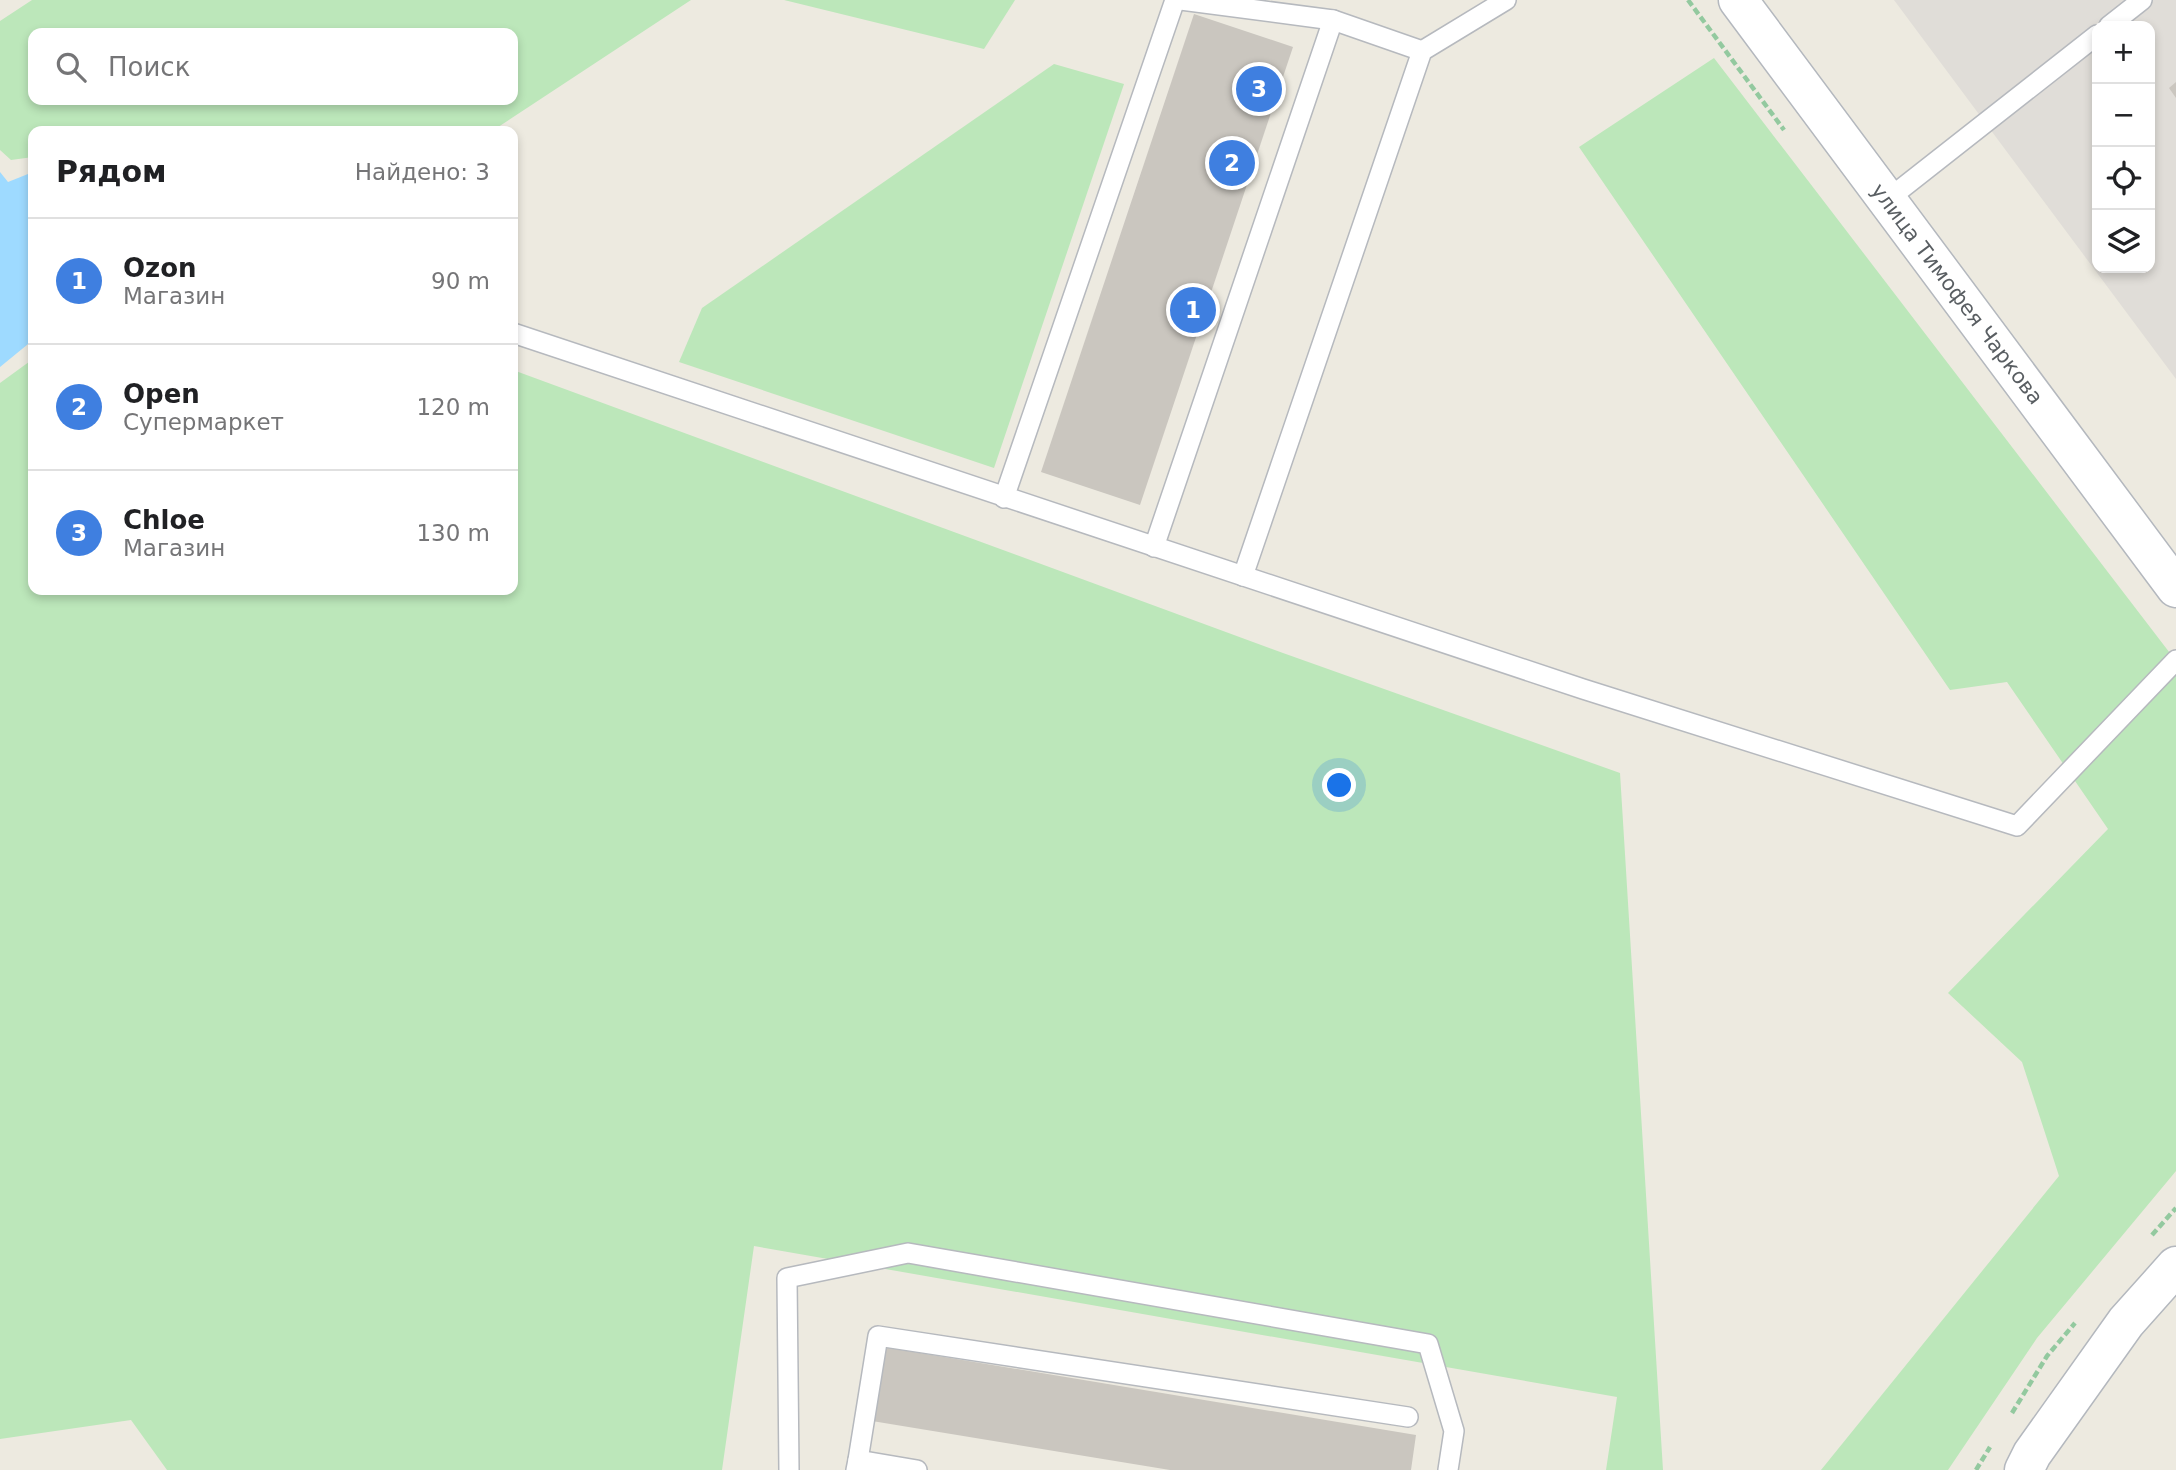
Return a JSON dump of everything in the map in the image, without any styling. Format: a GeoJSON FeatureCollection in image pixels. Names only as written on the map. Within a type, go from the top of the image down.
{"type":"FeatureCollection","features":[{"type":"Feature","properties":{"kind":"main road","name":"улица Тимофея Чаркова"},"geometry":{"type":"LineString","coordinates":[[1738,0],[2176,588]]}},
{"type":"Feature","properties":{"kind":"main road"},"geometry":{"type":"LineString","coordinates":[[2024,1470],[2032,1454],[2126,1322],[2176,1266]]}},
{"type":"Feature","properties":{"kind":"lane"},"geometry":{"type":"LineString","coordinates":[[1004,498],[1175,0]]}},
{"type":"Feature","properties":{"kind":"lane"},"geometry":{"type":"LineString","coordinates":[[1181,0],[1333,20],[1422,51]]}},
{"type":"Feature","properties":{"kind":"lane"},"geometry":{"type":"LineString","coordinates":[[1243,576],[1422,51],[1506,0]]}},
{"type":"Feature","properties":{"kind":"lane"},"geometry":{"type":"LineString","coordinates":[[2115,21],[2142,0]]}},
{"type":"Feature","properties":{"kind":"lane"},"geometry":{"type":"LineString","coordinates":[[1154,547],[1333,20]]}},
{"type":"Feature","properties":{"kind":"lane"},"geometry":{"type":"LineString","coordinates":[[1887,200],[2092,40]]}},
{"type":"Feature","properties":{"kind":"lane"},"geometry":{"type":"LineString","coordinates":[[518,335],[1004,498],[1798,758],[2017,826],[2176,660]]}},
{"type":"Feature","properties":{"kind":"lane"},"geometry":{"type":"LineString","coordinates":[[789,1470],[787,1278],[908,1253],[1428,1344],[1454,1431],[1448,1470]]}},
{"type":"Feature","properties":{"kind":"lane"},"geometry":{"type":"LineString","coordinates":[[917,1470],[857,1465],[878,1335],[1408,1417]]}},
{"type":"Feature","properties":{"kind":"shaded area"},"geometry":{"type":"Polygon","coordinates":[[[1894,0],[2176,0],[2176,379],[2097,273],[2155,273],[2155,21],[2092,21],[2092,266],[1894,0]]]}},
{"type":"Feature","properties":{"kind":"green space"},"geometry":{"type":"Polygon","coordinates":[[[32,0],[691,0],[500,126],[28,126],[28,158],[11,160],[0,150],[0,21],[32,0]]]}},
{"type":"Feature","properties":{"kind":"green space"},"geometry":{"type":"Polygon","coordinates":[[[784,0],[1015,0],[984,49],[784,0]]]}},
{"type":"Feature","properties":{"kind":"green space"},"geometry":{"type":"Polygon","coordinates":[[[1714,58],[2176,661],[2176,1171],[2037,1338],[1948,1470],[1821,1470],[2059,1176],[2022,1062],[1948,993],[2108,829],[2007,682],[1950,690],[1579,147],[1714,58]]]}},
{"type":"Feature","properties":{"kind":"green space"},"geometry":{"type":"Polygon","coordinates":[[[1054,64],[1124,84],[994,468],[679,362],[702,308],[1054,64]]]}},
{"type":"Feature","properties":{"kind":"green space"},"geometry":{"type":"Polygon","coordinates":[[[28,363],[28,595],[518,595],[518,372],[1283,653],[1620,773],[1663,1470],[1606,1470],[1617,1397],[754,1246],[722,1470],[167,1470],[131,1420],[0,1439],[0,383],[28,363]]]}},
{"type":"Feature","properties":{"kind":"water"},"geometry":{"type":"Polygon","coordinates":[[[0,172],[8,182],[28,174],[28,344],[0,367],[0,172]]]}},
{"type":"Feature","properties":{"kind":"building"},"geometry":{"type":"Polygon","coordinates":[[[1194,14],[1293,47],[1140,505],[1041,472],[1194,14]]]}},
{"type":"Feature","properties":{"kind":"building"},"geometry":{"type":"Polygon","coordinates":[[[2176,82],[2176,98],[2169,88],[2176,82]]]}},
{"type":"Feature","properties":{"kind":"building"},"geometry":{"type":"Polygon","coordinates":[[[884,1347],[1416,1435],[1411,1470],[1170,1470],[872,1421],[884,1347]]]}},
{"type":"Feature","properties":{"kind":"place","name":"Chloe"},"geometry":{"type":"Point","coordinates":[1259,89]}},
{"type":"Feature","properties":{"kind":"place","name":"Open"},"geometry":{"type":"Point","coordinates":[1232,163]}},
{"type":"Feature","properties":{"kind":"place","name":"Ozon"},"geometry":{"type":"Point","coordinates":[1193,310]}}]}
